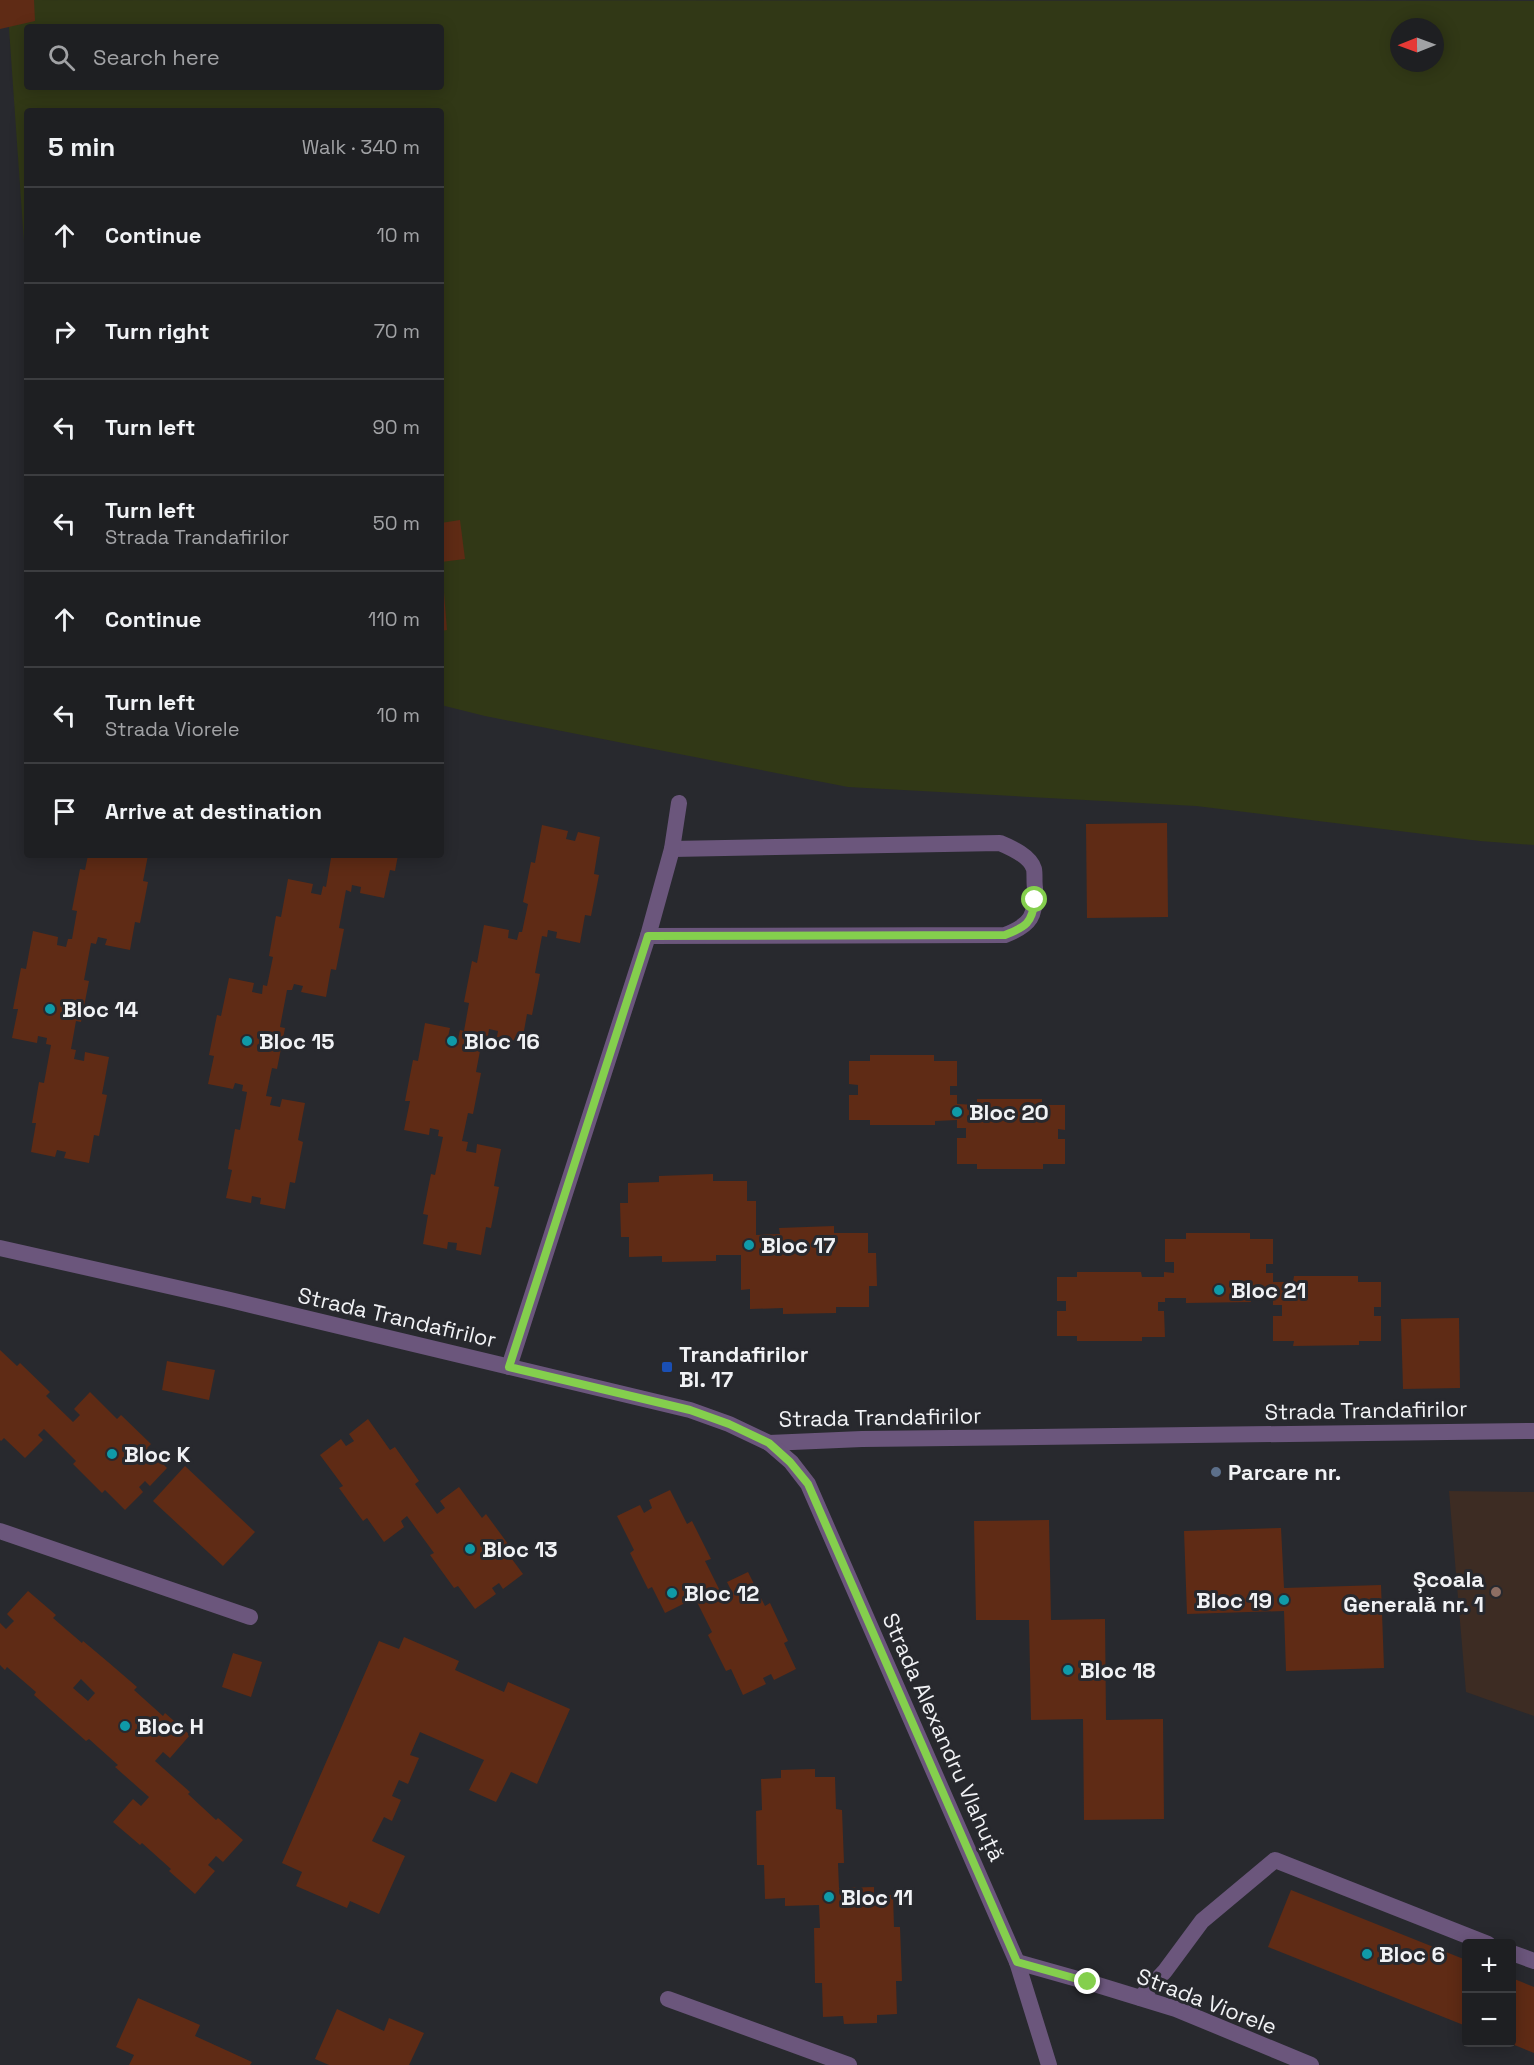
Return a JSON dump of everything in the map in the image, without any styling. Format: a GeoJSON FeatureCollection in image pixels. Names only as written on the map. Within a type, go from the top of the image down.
{"type":"FeatureCollection","features":[{"type":"Feature","properties":{"kind":"street"},"geometry":{"type":"LineString","coordinates":[[509,1367],[648,936],[672,849],[679,802]]}},
{"type":"Feature","properties":{"kind":"street"},"geometry":{"type":"LineString","coordinates":[[648,936],[1005,935],[1020,929],[1033,916],[1034,867],[1018,851],[1000,843],[672,849]]}},
{"type":"Feature","properties":{"kind":"street","name":"Strada Trandafirilor"},"geometry":{"type":"LineString","coordinates":[[0,1248],[226,1299],[690,1410],[729,1424],[769,1443],[862,1439],[1534,1431]]}},
{"type":"Feature","properties":{"kind":"street","name":"Strada Alexandru Vlahuță"},"geometry":{"type":"LineString","coordinates":[[769,1443],[790,1462],[808,1484],[1017,1962],[1049,2065]]}},
{"type":"Feature","properties":{"kind":"street"},"geometry":{"type":"LineString","coordinates":[[0,1531],[250,1617]]}},
{"type":"Feature","properties":{"kind":"street"},"geometry":{"type":"LineString","coordinates":[[1140,1998],[1165,1971],[1202,1921],[1275,1860],[1475,1939]]}},
{"type":"Feature","properties":{"kind":"street"},"geometry":{"type":"LineString","coordinates":[[1516,1954],[1534,1961]]}},
{"type":"Feature","properties":{"kind":"street","name":"Strada Viorele"},"geometry":{"type":"LineString","coordinates":[[1017,1962],[1176,2009],[1311,2065]]}},
{"type":"Feature","properties":{"kind":"street"},"geometry":{"type":"LineString","coordinates":[[668,1999],[849,2065]]}},
{"type":"Feature","properties":{"kind":"shaded area","name":"Școala Generală nr. 1"},"geometry":{"type":"Polygon","coordinates":[[[1449,1491],[1534,1492],[1534,1716],[1466,1692],[1449,1491]]]}},
{"type":"Feature","properties":{"kind":"green space"},"geometry":{"type":"Polygon","coordinates":[[[7,0],[1534,1],[1534,845],[1480,841],[1196,806],[848,787],[485,716],[444,706],[444,108],[24,108],[24,242],[7,0]]]}},
{"type":"Feature","properties":{"kind":"building"},"geometry":{"type":"Polygon","coordinates":[[[0,0],[34,0],[35,21],[0,29],[0,0]]]}},
{"type":"Feature","properties":{"kind":"building"},"geometry":{"type":"Polygon","coordinates":[[[460,520],[465,559],[444,562],[444,523],[460,520]]]}},
{"type":"Feature","properties":{"kind":"building"},"geometry":{"type":"Polygon","coordinates":[[[444,592],[447,630],[444,630],[444,592]]]}},
{"type":"Feature","properties":{"kind":"building"},"geometry":{"type":"Polygon","coordinates":[[[1167,823],[1168,917],[1087,918],[1086,824],[1167,823]]]}},
{"type":"Feature","properties":{"kind":"building","name":"Bloc 16"},"geometry":{"type":"Polygon","coordinates":[[[542,825],[568,831],[566,839],[575,841],[578,832],[600,837],[594,874],[599,875],[591,916],[585,915],[580,943],[556,938],[557,932],[548,930],[547,937],[542,936],[535,973],[540,974],[532,1015],[527,1014],[522,1042],[497,1037],[498,1031],[489,1029],[488,1036],[483,1035],[476,1072],[481,1073],[473,1114],[468,1113],[462,1141],[468,1142],[466,1151],[476,1153],[477,1144],[501,1149],[494,1186],[499,1187],[491,1228],[486,1227],[481,1255],[456,1250],[457,1243],[448,1242],[447,1249],[423,1244],[428,1215],[423,1214],[431,1174],[435,1175],[443,1137],[438,1136],[439,1130],[430,1128],[429,1135],[404,1130],[410,1101],[405,1101],[413,1060],[418,1061],[425,1023],[450,1028],[448,1037],[458,1039],[460,1030],[464,1031],[469,1003],[464,1002],[472,961],[477,963],[484,925],[509,930],[508,938],[517,940],[519,932],[522,932],[528,904],[523,902],[531,862],[535,863],[542,825]]]}},
{"type":"Feature","properties":{"kind":"building","name":"Bloc 14"},"geometry":{"type":"Polygon","coordinates":[[[87,858],[147,858],[143,881],[148,882],[140,923],[135,922],[130,950],[105,945],[107,939],[98,937],[96,944],[91,943],[84,980],[89,981],[81,1022],[76,1021],[71,1049],[76,1050],[74,1059],[84,1061],[85,1052],[109,1057],[102,1094],[107,1095],[99,1136],[94,1135],[89,1163],[64,1158],[66,1152],[57,1150],[55,1157],[31,1152],[36,1123],[32,1123],[39,1082],[44,1083],[51,1045],[46,1044],[47,1038],[38,1036],[37,1043],[12,1038],[18,1009],[13,1009],[21,968],[26,969],[33,931],[58,937],[57,945],[66,947],[68,939],[72,939],[77,911],[72,910],[80,869],[85,870],[87,858]]]}},
{"type":"Feature","properties":{"kind":"building","name":"Bloc 15"},"geometry":{"type":"Polygon","coordinates":[[[331,858],[397,858],[395,871],[390,870],[384,898],[360,893],[361,887],[352,885],[351,892],[346,890],[339,928],[344,929],[336,970],[331,969],[326,997],[301,992],[303,986],[294,984],[292,990],[287,990],[280,1027],[285,1028],[277,1069],[272,1068],[266,1096],[272,1097],[270,1105],[280,1107],[282,1099],[305,1103],[298,1140],[303,1142],[295,1183],[290,1182],[285,1209],[260,1204],[261,1198],[252,1196],[251,1203],[226,1198],[232,1170],[228,1169],[235,1129],[240,1130],[247,1092],[242,1091],[243,1085],[235,1083],[233,1089],[208,1084],[214,1056],[209,1055],[217,1015],[221,1016],[229,978],[254,983],[252,992],[262,994],[263,985],[267,986],[273,957],[269,956],[276,916],[281,917],[288,879],[313,884],[311,893],[321,895],[323,886],[326,887],[331,858]]]}},
{"type":"Feature","properties":{"kind":"building","name":"Bloc 20"},"geometry":{"type":"Polygon","coordinates":[[[870,1055],[934,1055],[934,1061],[957,1061],[957,1086],[950,1086],[950,1095],[957,1095],[957,1104],[977,1105],[977,1099],[1042,1099],[1042,1105],[1065,1105],[1065,1130],[1058,1129],[1058,1139],[1065,1139],[1065,1164],[1043,1164],[1043,1169],[977,1169],[977,1164],[957,1164],[957,1138],[966,1138],[966,1128],[957,1128],[957,1120],[935,1121],[935,1125],[870,1125],[870,1120],[849,1120],[849,1095],[858,1095],[858,1085],[849,1084],[849,1061],[870,1061],[870,1055]]]}},
{"type":"Feature","properties":{"kind":"building","name":"Bloc 17"},"geometry":{"type":"Polygon","coordinates":[[[713,1174],[713,1181],[747,1181],[747,1201],[756,1201],[756,1235],[780,1234],[779,1228],[834,1226],[834,1233],[868,1233],[868,1253],[876,1253],[877,1286],[869,1286],[869,1307],[836,1307],[836,1313],[783,1314],[783,1308],[750,1309],[750,1289],[741,1290],[741,1255],[716,1255],[716,1261],[662,1262],[662,1256],[629,1257],[629,1237],[621,1237],[620,1203],[628,1203],[628,1183],[659,1182],[659,1176],[713,1174]]]}},
{"type":"Feature","properties":{"kind":"building","name":"Bloc 21"},"geometry":{"type":"Polygon","coordinates":[[[1186,1233],[1250,1233],[1250,1239],[1273,1239],[1273,1264],[1266,1264],[1266,1273],[1273,1273],[1273,1282],[1293,1282],[1294,1276],[1358,1276],[1358,1282],[1381,1282],[1381,1307],[1374,1307],[1374,1316],[1381,1316],[1381,1341],[1359,1341],[1359,1345],[1293,1346],[1294,1341],[1273,1341],[1273,1316],[1282,1316],[1282,1305],[1273,1305],[1273,1298],[1250,1298],[1251,1302],[1186,1303],[1186,1298],[1165,1298],[1165,1302],[1158,1302],[1158,1311],[1164,1311],[1165,1337],[1142,1337],[1142,1341],[1077,1341],[1077,1336],[1057,1336],[1057,1311],[1066,1311],[1066,1301],[1057,1301],[1057,1277],[1077,1277],[1077,1272],[1141,1272],[1142,1277],[1164,1277],[1164,1272],[1174,1273],[1174,1262],[1165,1262],[1165,1239],[1186,1239],[1186,1233]]]}},
{"type":"Feature","properties":{"kind":"building"},"geometry":{"type":"Polygon","coordinates":[[[1459,1318],[1460,1388],[1403,1389],[1401,1319],[1459,1318]]]}},
{"type":"Feature","properties":{"kind":"building","name":"Bloc K"},"geometry":{"type":"Polygon","coordinates":[[[0,1350],[17,1366],[20,1363],[50,1392],[46,1396],[73,1422],[80,1415],[74,1409],[90,1392],[117,1419],[121,1415],[151,1444],[147,1448],[167,1468],[150,1486],[145,1481],[139,1487],[143,1492],[125,1510],[105,1490],[102,1493],[73,1464],[76,1461],[44,1429],[38,1435],[43,1440],[25,1458],[4,1438],[0,1440],[0,1350]]]}},
{"type":"Feature","properties":{"kind":"building"},"geometry":{"type":"Polygon","coordinates":[[[167,1361],[215,1370],[209,1400],[162,1390],[167,1361]]]}},
{"type":"Feature","properties":{"kind":"building"},"geometry":{"type":"Polygon","coordinates":[[[368,1419],[390,1450],[395,1447],[419,1481],[415,1484],[437,1514],[445,1508],[440,1501],[459,1487],[482,1518],[486,1514],[511,1548],[506,1551],[523,1574],[503,1589],[499,1583],[492,1588],[496,1594],[475,1609],[458,1586],[454,1588],[430,1555],[434,1553],[407,1516],[401,1521],[404,1527],[384,1542],[367,1518],[363,1521],[339,1488],[343,1486],[320,1455],[341,1439],[346,1446],[354,1441],[349,1434],[368,1419]]]}},
{"type":"Feature","properties":{"kind":"building"},"geometry":{"type":"Polygon","coordinates":[[[185,1466],[255,1532],[223,1566],[153,1501],[185,1466]]]}},
{"type":"Feature","properties":{"kind":"building","name":"Bloc 12"},"geometry":{"type":"Polygon","coordinates":[[[670,1490],[687,1524],[692,1521],[711,1559],[705,1561],[722,1595],[731,1590],[727,1582],[748,1572],[765,1606],[770,1603],[788,1641],[784,1643],[796,1669],[774,1680],[771,1674],[763,1678],[766,1684],[743,1695],[731,1669],[726,1671],[708,1635],[712,1632],[692,1592],[684,1596],[687,1602],[665,1613],[652,1587],[648,1589],[630,1553],[634,1550],[617,1516],[640,1505],[644,1513],[652,1508],[649,1500],[670,1490]]]}},
{"type":"Feature","properties":{"kind":"building","name":"Bloc 18"},"geometry":{"type":"Polygon","coordinates":[[[1049,1520],[1051,1620],[1105,1619],[1106,1720],[1163,1719],[1164,1819],[1084,1820],[1083,1719],[1031,1720],[1029,1620],[976,1620],[974,1521],[1049,1520]]]}},
{"type":"Feature","properties":{"kind":"building","name":"Bloc 19"},"geometry":{"type":"Polygon","coordinates":[[[1281,1528],[1284,1588],[1381,1585],[1384,1668],[1286,1671],[1284,1611],[1187,1614],[1184,1531],[1281,1528]]]}},
{"type":"Feature","properties":{"kind":"building"},"geometry":{"type":"Polygon","coordinates":[[[28,1591],[56,1615],[53,1618],[137,1687],[134,1690],[163,1716],[165,1713],[190,1735],[170,1758],[163,1752],[155,1761],[190,1792],[188,1794],[216,1820],[218,1818],[243,1840],[223,1862],[216,1856],[208,1865],[215,1871],[195,1894],[142,1843],[140,1845],[113,1822],[133,1799],[141,1806],[149,1797],[115,1767],[118,1765],[89,1739],[86,1741],[34,1695],[36,1692],[7,1667],[5,1670],[0,1665],[0,1623],[6,1629],[14,1621],[7,1614],[28,1591]],[[81,1679],[73,1688],[88,1701],[95,1693],[81,1679]]]}},
{"type":"Feature","properties":{"kind":"building"},"geometry":{"type":"Polygon","coordinates":[[[404,1637],[459,1661],[455,1670],[504,1692],[508,1682],[570,1709],[537,1784],[511,1772],[496,1802],[469,1790],[484,1760],[420,1732],[410,1755],[419,1758],[408,1784],[399,1780],[392,1796],[401,1800],[392,1821],[384,1817],[372,1841],[405,1856],[379,1914],[350,1901],[347,1908],[296,1886],[302,1872],[282,1863],[379,1641],[399,1649],[404,1637]]]}},
{"type":"Feature","properties":{"kind":"building"},"geometry":{"type":"Polygon","coordinates":[[[233,1653],[262,1662],[251,1697],[222,1687],[233,1653]]]}},
{"type":"Feature","properties":{"kind":"building","name":"Bloc 11"},"geometry":{"type":"Polygon","coordinates":[[[815,1769],[815,1777],[835,1777],[836,1809],[842,1810],[844,1863],[838,1863],[839,1888],[874,1887],[874,1895],[893,1895],[894,1927],[900,1927],[902,1981],[896,1981],[897,2014],[877,2015],[877,2023],[844,2024],[843,2016],[823,2017],[822,1983],[815,1983],[814,1928],[820,1928],[819,1905],[785,1906],[785,1898],[765,1899],[764,1865],[757,1865],[756,1811],[762,1810],[761,1779],[781,1778],[781,1770],[815,1769]]]}},
{"type":"Feature","properties":{"kind":"building","name":"Bloc 6"},"geometry":{"type":"Polygon","coordinates":[[[1291,1890],[1462,1958],[1462,2024],[1268,1947],[1291,1890]]]}},
{"type":"Feature","properties":{"kind":"building","name":"Bloc 6"},"geometry":{"type":"Polygon","coordinates":[[[1516,1980],[1534,1987],[1534,2053],[1516,2046],[1516,1980]]]}},
{"type":"Feature","properties":{"kind":"building"},"geometry":{"type":"Polygon","coordinates":[[[138,1998],[200,2025],[195,2036],[252,2062],[250,2065],[129,2065],[134,2055],[116,2047],[138,1998]]]}},
{"type":"Feature","properties":{"kind":"building"},"geometry":{"type":"Polygon","coordinates":[[[337,2009],[384,2031],[389,2018],[424,2033],[409,2065],[329,2065],[315,2059],[337,2009]]]}},
{"type":"Feature","properties":{"kind":"place","name":"Bloc 14"},"geometry":{"type":"Point","coordinates":[50,1009]}},
{"type":"Feature","properties":{"kind":"place","name":"Bloc 15"},"geometry":{"type":"Point","coordinates":[247,1041]}},
{"type":"Feature","properties":{"kind":"place","name":"Bloc 16"},"geometry":{"type":"Point","coordinates":[452,1041]}},
{"type":"Feature","properties":{"kind":"place","name":"Bloc 20"},"geometry":{"type":"Point","coordinates":[957,1112]}},
{"type":"Feature","properties":{"kind":"place","name":"Bloc 17"},"geometry":{"type":"Point","coordinates":[749,1245]}},
{"type":"Feature","properties":{"kind":"place","name":"Bloc 21"},"geometry":{"type":"Point","coordinates":[1219,1290]}},
{"type":"Feature","properties":{"kind":"place","name":"Trandafirilor Bl. 17"},"geometry":{"type":"Point","coordinates":[667,1367]}},
{"type":"Feature","properties":{"kind":"place","name":"Bloc K"},"geometry":{"type":"Point","coordinates":[112,1454]}},
{"type":"Feature","properties":{"kind":"place","name":"Parcare nr."},"geometry":{"type":"Point","coordinates":[1216,1472]}},
{"type":"Feature","properties":{"kind":"place","name":"Bloc 13"},"geometry":{"type":"Point","coordinates":[470,1549]}},
{"type":"Feature","properties":{"kind":"place","name":"Școala Generală nr. 1"},"geometry":{"type":"Point","coordinates":[1496,1592]}},
{"type":"Feature","properties":{"kind":"place","name":"Bloc 12"},"geometry":{"type":"Point","coordinates":[672,1593]}},
{"type":"Feature","properties":{"kind":"place","name":"Bloc 19"},"geometry":{"type":"Point","coordinates":[1284,1600]}},
{"type":"Feature","properties":{"kind":"place","name":"Bloc 18"},"geometry":{"type":"Point","coordinates":[1068,1670]}},
{"type":"Feature","properties":{"kind":"place","name":"Bloc H"},"geometry":{"type":"Point","coordinates":[125,1726]}},
{"type":"Feature","properties":{"kind":"place","name":"Bloc 11"},"geometry":{"type":"Point","coordinates":[829,1897]}},
{"type":"Feature","properties":{"kind":"place","name":"Bloc 6"},"geometry":{"type":"Point","coordinates":[1367,1954]}},
{"type":"Feature","properties":{"kind":"route"},"geometry":{"type":"LineString","coordinates":[[1035,900],[1033,916],[1020,929],[1005,935],[648,936],[509,1367],[690,1410],[729,1424],[769,1443],[790,1462],[808,1484],[1017,1962],[1088,1982]]}}]}
